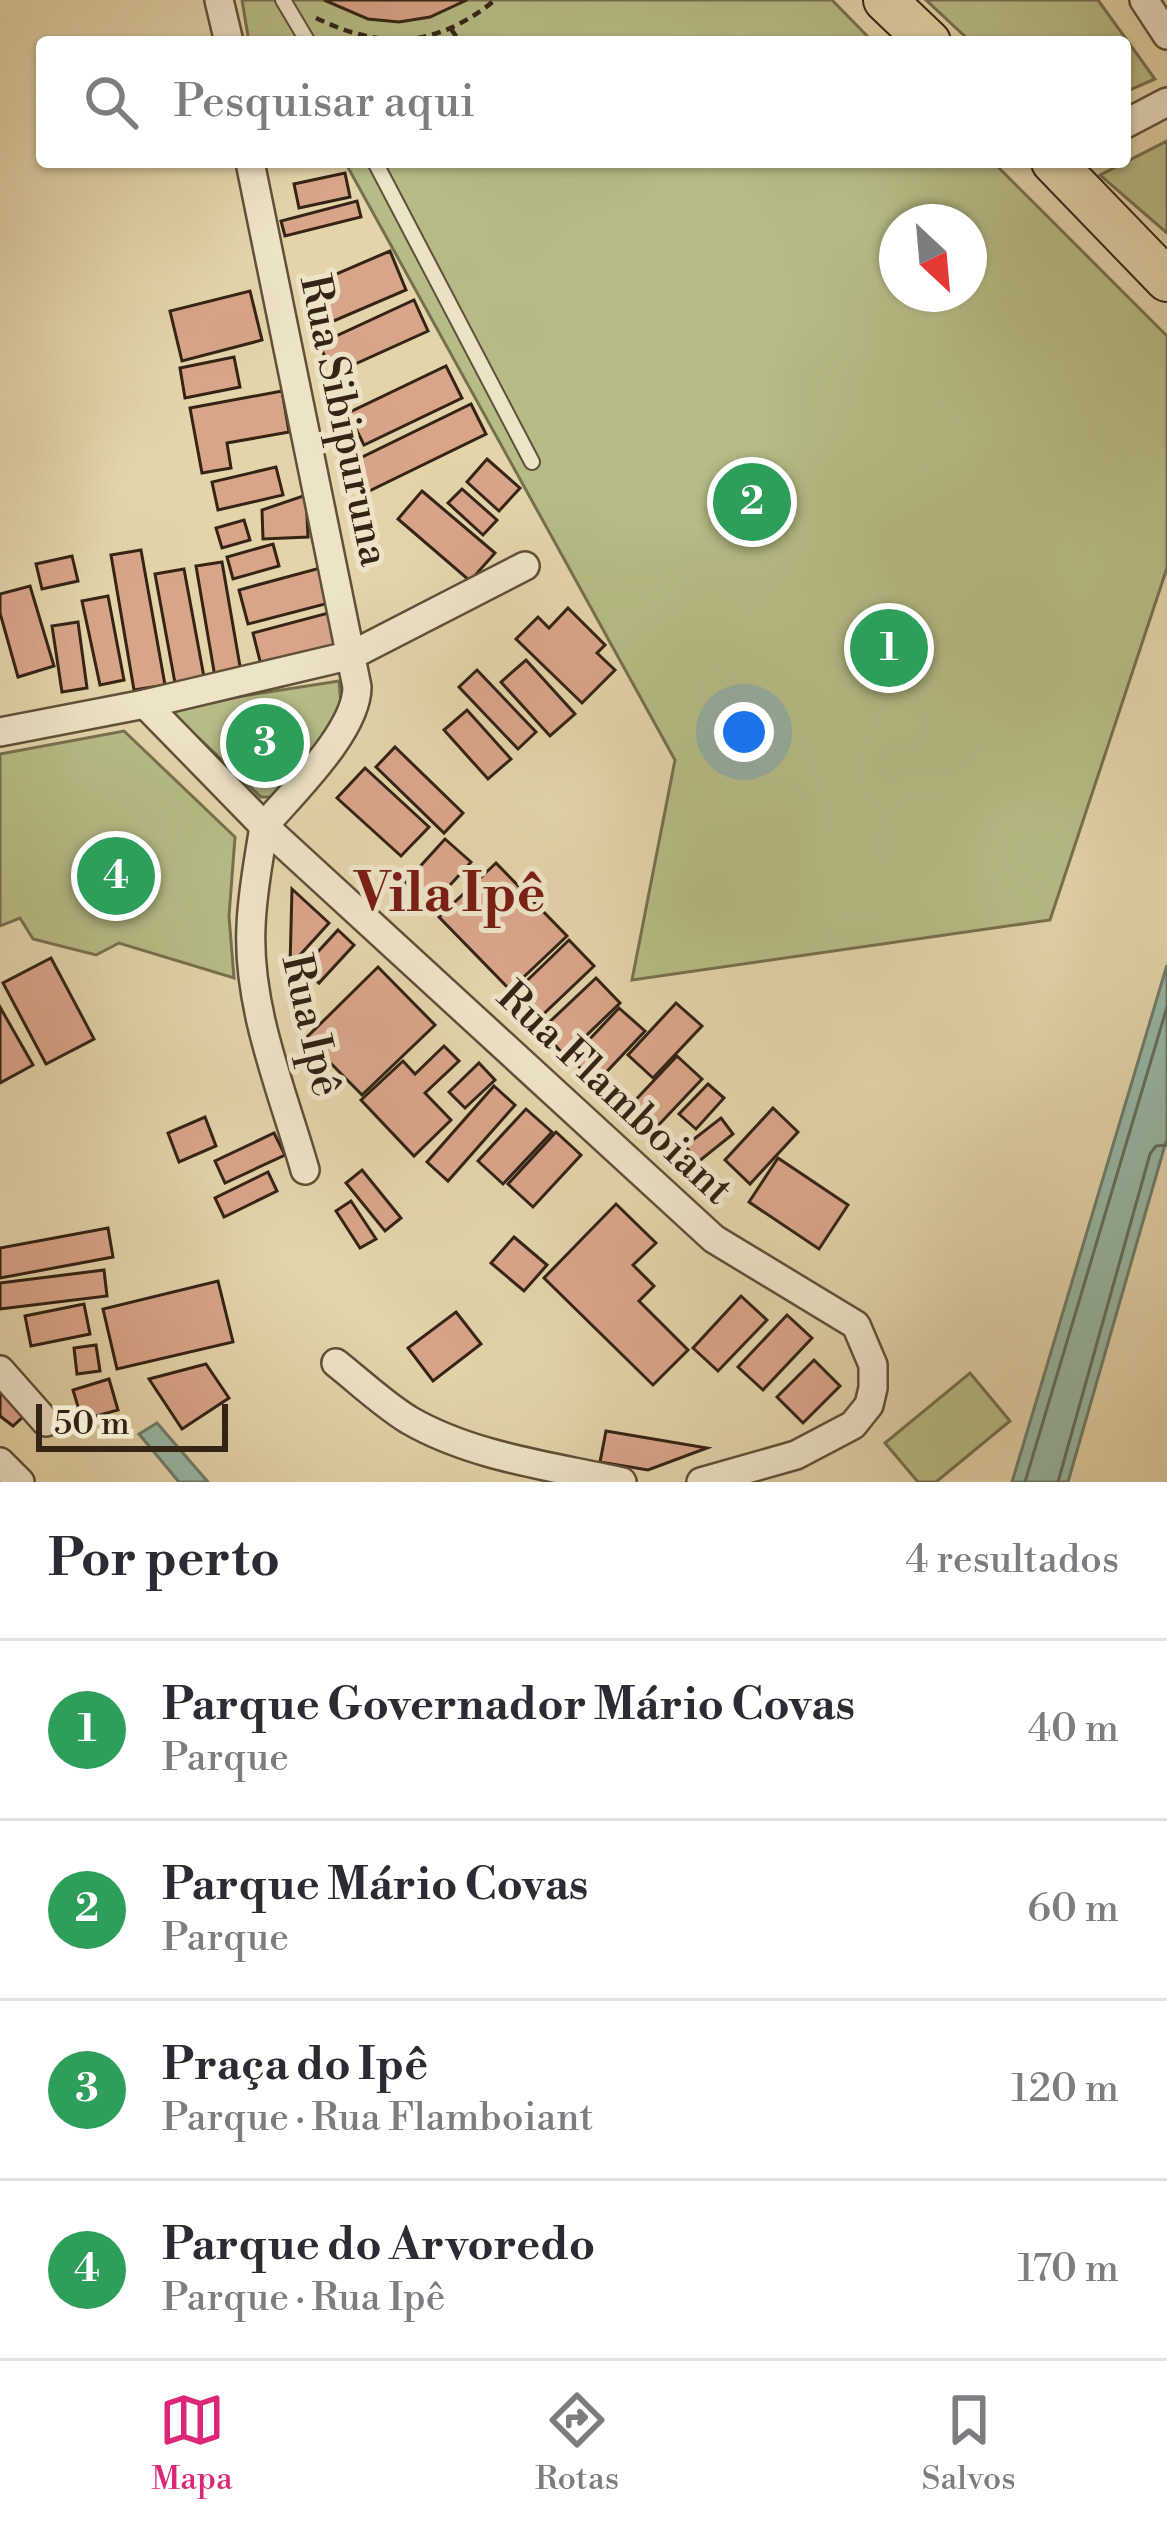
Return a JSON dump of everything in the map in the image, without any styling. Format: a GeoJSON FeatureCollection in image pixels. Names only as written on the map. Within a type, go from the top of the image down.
{"type":"FeatureCollection","features":[{"type":"Feature","properties":{"kind":"main road"},"geometry":{"type":"LineString","coordinates":[[885,0],[922,36]]}},
{"type":"Feature","properties":{"kind":"main road"},"geometry":{"type":"LineString","coordinates":[[1067,168],[1167,280]]}},
{"type":"Feature","properties":{"kind":"street"},"geometry":{"type":"LineString","coordinates":[[219,0],[228,36]]}},
{"type":"Feature","properties":{"kind":"street"},"geometry":{"type":"LineString","coordinates":[[1144,0],[1167,35]]}},
{"type":"Feature","properties":{"kind":"street"},"geometry":{"type":"LineString","coordinates":[[1131,121],[1167,101]]}},
{"type":"Feature","properties":{"kind":"street","name":"Rua Sibipuruna"},"geometry":{"type":"LineString","coordinates":[[251,168],[357,687],[353,711],[302,783],[264,826]]}},
{"type":"Feature","properties":{"kind":"street"},"geometry":{"type":"LineString","coordinates":[[0,732],[145,704],[352,655],[525,566]]}},
{"type":"Feature","properties":{"kind":"street","name":"Rua Flamboiant"},"geometry":{"type":"LineString","coordinates":[[145,704],[264,826],[714,1239],[856,1325],[873,1365],[873,1388],[869,1405],[853,1425],[796,1455],[700,1482]]}},
{"type":"Feature","properties":{"kind":"street","name":"Rua Ipê"},"geometry":{"type":"LineString","coordinates":[[264,826],[251,927],[253,962],[265,1030],[305,1169]]}},
{"type":"Feature","properties":{"kind":"street"},"geometry":{"type":"LineString","coordinates":[[336,1363],[406,1418],[438,1435],[478,1449],[622,1482]]}},
{"type":"Feature","properties":{"kind":"street"},"geometry":{"type":"LineString","coordinates":[[0,1370],[46,1422]]}},
{"type":"Feature","properties":{"kind":"street"},"geometry":{"type":"LineString","coordinates":[[0,1462],[20,1482]]}},
{"type":"Feature","properties":{"kind":"lane"},"geometry":{"type":"LineString","coordinates":[[284,0],[305,36]]}},
{"type":"Feature","properties":{"kind":"lane"},"geometry":{"type":"LineString","coordinates":[[377,168],[532,462]]}},
{"type":"Feature","properties":{"kind":"path"},"geometry":{"type":"LineString","coordinates":[[422,36],[451,29],[496,0]]}},
{"type":"Feature","properties":{"kind":"path"},"geometry":{"type":"LineString","coordinates":[[307,14],[352,36]]}},
{"type":"Feature","properties":{"kind":"path"},"geometry":{"type":"LineString","coordinates":[[451,29],[456,36]]}},
{"type":"Feature","properties":{"kind":"green space"},"geometry":{"type":"Polygon","coordinates":[[[242,0],[832,0],[867,36],[248,36],[242,0]]]}},
{"type":"Feature","properties":{"kind":"green space"},"geometry":{"type":"Polygon","coordinates":[[[926,0],[1098,0],[1124,36],[965,36],[926,0]]]}},
{"type":"Feature","properties":{"kind":"green space"},"geometry":{"type":"Polygon","coordinates":[[[1131,46],[1155,79],[1131,89],[1131,46]]]}},
{"type":"Feature","properties":{"kind":"green space"},"geometry":{"type":"Polygon","coordinates":[[[1167,141],[1167,233],[1100,175],[1114,168],[1131,168],[1131,159],[1167,141]]]}},
{"type":"Feature","properties":{"kind":"green space"},"geometry":{"type":"Polygon","coordinates":[[[348,168],[999,168],[1167,336],[1167,568],[1050,920],[632,980],[675,760],[348,168]]]}},
{"type":"Feature","properties":{"kind":"green space"},"geometry":{"type":"Polygon","coordinates":[[[339,681],[342,717],[277,797],[261,797],[167,708],[339,681]]]}},
{"type":"Feature","properties":{"kind":"green space"},"geometry":{"type":"Polygon","coordinates":[[[124,731],[235,837],[229,916],[234,978],[119,943],[96,955],[33,939],[20,918],[0,926],[0,754],[124,731]]]}},
{"type":"Feature","properties":{"kind":"green space"},"geometry":{"type":"Polygon","coordinates":[[[970,1373],[1010,1421],[936,1482],[918,1482],[885,1443],[970,1373]]]}},
{"type":"Feature","properties":{"kind":"water"},"geometry":{"type":"Polygon","coordinates":[[[1167,965],[1167,1138],[1068,1482],[1012,1482],[1167,965]]]}},
{"type":"Feature","properties":{"kind":"water"},"geometry":{"type":"Polygon","coordinates":[[[157,1423],[208,1482],[179,1482],[139,1434],[157,1423]]]}},
{"type":"Feature","properties":{"kind":"building"},"geometry":{"type":"Polygon","coordinates":[[[324,0],[467,0],[430,17],[399,22],[368,19],[324,0]]]}},
{"type":"Feature","properties":{"kind":"building"},"geometry":{"type":"Polygon","coordinates":[[[345,173],[350,197],[299,208],[294,184],[345,173]]]}},
{"type":"Feature","properties":{"kind":"building"},"geometry":{"type":"Polygon","coordinates":[[[357,201],[361,217],[285,236],[281,221],[357,201]]]}},
{"type":"Feature","properties":{"kind":"building"},"geometry":{"type":"Polygon","coordinates":[[[390,251],[406,290],[322,326],[306,287],[390,251]]]}},
{"type":"Feature","properties":{"kind":"building"},"geometry":{"type":"Polygon","coordinates":[[[250,291],[262,340],[182,361],[170,311],[250,291]]]}},
{"type":"Feature","properties":{"kind":"building"},"geometry":{"type":"Polygon","coordinates":[[[414,300],[428,331],[333,374],[319,344],[414,300]]]}},
{"type":"Feature","properties":{"kind":"building"},"geometry":{"type":"Polygon","coordinates":[[[234,357],[240,387],[185,398],[180,368],[234,357]]]}},
{"type":"Feature","properties":{"kind":"building"},"geometry":{"type":"Polygon","coordinates":[[[446,366],[462,398],[364,445],[348,413],[446,366]]]}},
{"type":"Feature","properties":{"kind":"building"},"geometry":{"type":"Polygon","coordinates":[[[282,391],[289,432],[227,443],[231,468],[202,473],[190,408],[282,391]]]}},
{"type":"Feature","properties":{"kind":"building"},"geometry":{"type":"Polygon","coordinates":[[[471,404],[486,434],[361,495],[346,465],[471,404]]]}},
{"type":"Feature","properties":{"kind":"building"},"geometry":{"type":"Polygon","coordinates":[[[487,459],[520,488],[499,511],[467,482],[487,459]]]}},
{"type":"Feature","properties":{"kind":"building"},"geometry":{"type":"Polygon","coordinates":[[[276,467],[283,495],[218,510],[212,482],[276,467]]]}},
{"type":"Feature","properties":{"kind":"building"},"geometry":{"type":"Polygon","coordinates":[[[462,489],[497,520],[483,535],[448,503],[462,489]]]}},
{"type":"Feature","properties":{"kind":"building"},"geometry":{"type":"Polygon","coordinates":[[[422,491],[495,553],[470,581],[398,519],[422,491]]]}},
{"type":"Feature","properties":{"kind":"building"},"geometry":{"type":"Polygon","coordinates":[[[306,495],[308,537],[263,539],[262,510],[306,495]]]}},
{"type":"Feature","properties":{"kind":"building"},"geometry":{"type":"Polygon","coordinates":[[[244,520],[250,540],[222,548],[216,528],[244,520]]]}},
{"type":"Feature","properties":{"kind":"building"},"geometry":{"type":"Polygon","coordinates":[[[273,544],[279,566],[233,579],[227,557],[273,544]]]}},
{"type":"Feature","properties":{"kind":"building"},"geometry":{"type":"Polygon","coordinates":[[[141,550],[165,685],[134,690],[111,555],[141,550]]]}},
{"type":"Feature","properties":{"kind":"building"},"geometry":{"type":"Polygon","coordinates":[[[72,556],[78,581],[42,589],[36,564],[72,556]]]}},
{"type":"Feature","properties":{"kind":"building"},"geometry":{"type":"Polygon","coordinates":[[[222,562],[241,672],[215,677],[196,566],[222,562]]]}},
{"type":"Feature","properties":{"kind":"building"},"geometry":{"type":"Polygon","coordinates":[[[320,568],[329,603],[248,624],[239,590],[320,568]]]}},
{"type":"Feature","properties":{"kind":"building"},"geometry":{"type":"Polygon","coordinates":[[[184,569],[204,677],[175,683],[155,574],[184,569]]]}},
{"type":"Feature","properties":{"kind":"building"},"geometry":{"type":"Polygon","coordinates":[[[30,586],[54,666],[18,677],[0,613],[0,594],[30,586]]]}},
{"type":"Feature","properties":{"kind":"building"},"geometry":{"type":"Polygon","coordinates":[[[108,596],[124,680],[100,685],[82,601],[108,596]]]}},
{"type":"Feature","properties":{"kind":"building"},"geometry":{"type":"Polygon","coordinates":[[[568,608],[605,645],[597,653],[615,670],[582,703],[516,639],[538,617],[549,628],[568,608]]]}},
{"type":"Feature","properties":{"kind":"building"},"geometry":{"type":"Polygon","coordinates":[[[332,612],[341,648],[262,669],[253,633],[332,612]]]}},
{"type":"Feature","properties":{"kind":"building"},"geometry":{"type":"Polygon","coordinates":[[[78,622],[87,688],[62,692],[52,626],[78,622]]]}},
{"type":"Feature","properties":{"kind":"building"},"geometry":{"type":"Polygon","coordinates":[[[526,660],[575,714],[550,736],[501,682],[526,660]]]}},
{"type":"Feature","properties":{"kind":"building"},"geometry":{"type":"Polygon","coordinates":[[[477,670],[536,732],[518,749],[459,687],[477,670]]]}},
{"type":"Feature","properties":{"kind":"building"},"geometry":{"type":"Polygon","coordinates":[[[467,710],[511,759],[488,779],[444,730],[467,710]]]}},
{"type":"Feature","properties":{"kind":"building"},"geometry":{"type":"Polygon","coordinates":[[[395,747],[463,813],[444,833],[376,767],[395,747]]]}},
{"type":"Feature","properties":{"kind":"building"},"geometry":{"type":"Polygon","coordinates":[[[365,768],[429,827],[401,856],[337,798],[365,768]]]}},
{"type":"Feature","properties":{"kind":"building"},"geometry":{"type":"Polygon","coordinates":[[[445,839],[471,862],[431,906],[405,883],[445,839]]]}},
{"type":"Feature","properties":{"kind":"building"},"geometry":{"type":"Polygon","coordinates":[[[496,863],[567,936],[510,990],[439,917],[496,863]]]}},
{"type":"Feature","properties":{"kind":"building"},"geometry":{"type":"Polygon","coordinates":[[[292,889],[329,923],[290,966],[292,889]]]}},
{"type":"Feature","properties":{"kind":"building"},"geometry":{"type":"Polygon","coordinates":[[[338,930],[354,945],[319,983],[303,968],[338,930]]]}},
{"type":"Feature","properties":{"kind":"building"},"geometry":{"type":"Polygon","coordinates":[[[569,940],[594,966],[532,1025],[507,1000],[569,940]]]}},
{"type":"Feature","properties":{"kind":"building"},"geometry":{"type":"Polygon","coordinates":[[[51,958],[94,1039],[46,1064],[3,983],[51,958]]]}},
{"type":"Feature","properties":{"kind":"building"},"geometry":{"type":"Polygon","coordinates":[[[378,967],[435,1025],[362,1095],[306,1038],[378,967]]]}},
{"type":"Feature","properties":{"kind":"building"},"geometry":{"type":"Polygon","coordinates":[[[596,978],[620,1003],[565,1056],[541,1030],[596,978]]]}},
{"type":"Feature","properties":{"kind":"building"},"geometry":{"type":"Polygon","coordinates":[[[676,1003],[702,1026],[653,1078],[628,1055],[676,1003]]]}},
{"type":"Feature","properties":{"kind":"building"},"geometry":{"type":"Polygon","coordinates":[[[0,1007],[33,1065],[0,1083],[0,1007]]]}},
{"type":"Feature","properties":{"kind":"building"},"geometry":{"type":"Polygon","coordinates":[[[619,1008],[645,1031],[596,1083],[571,1059],[619,1008]]]}},
{"type":"Feature","properties":{"kind":"building"},"geometry":{"type":"Polygon","coordinates":[[[444,1046],[459,1061],[425,1093],[451,1120],[414,1156],[361,1100],[403,1061],[415,1074],[444,1046]]]}},
{"type":"Feature","properties":{"kind":"building"},"geometry":{"type":"Polygon","coordinates":[[[677,1056],[702,1079],[653,1131],[628,1108],[677,1056]]]}},
{"type":"Feature","properties":{"kind":"building"},"geometry":{"type":"Polygon","coordinates":[[[479,1063],[495,1080],[465,1108],[449,1092],[479,1063]]]}},
{"type":"Feature","properties":{"kind":"building"},"geometry":{"type":"Polygon","coordinates":[[[708,1084],[724,1098],[696,1129],[679,1114],[708,1084]]]}},
{"type":"Feature","properties":{"kind":"building"},"geometry":{"type":"Polygon","coordinates":[[[494,1086],[515,1105],[448,1181],[427,1162],[494,1086]]]}},
{"type":"Feature","properties":{"kind":"building"},"geometry":{"type":"Polygon","coordinates":[[[773,1108],[798,1132],[750,1184],[725,1160],[773,1108]]]}},
{"type":"Feature","properties":{"kind":"building"},"geometry":{"type":"Polygon","coordinates":[[[526,1109],[552,1132],[503,1184],[478,1161],[526,1109]]]}},
{"type":"Feature","properties":{"kind":"building"},"geometry":{"type":"Polygon","coordinates":[[[205,1117],[216,1146],[179,1162],[168,1133],[205,1117]]]}},
{"type":"Feature","properties":{"kind":"building"},"geometry":{"type":"Polygon","coordinates":[[[721,1118],[733,1134],[698,1162],[685,1146],[721,1118]]]}},
{"type":"Feature","properties":{"kind":"building"},"geometry":{"type":"Polygon","coordinates":[[[556,1132],[581,1155],[533,1207],[508,1184],[556,1132]]]}},
{"type":"Feature","properties":{"kind":"building"},"geometry":{"type":"Polygon","coordinates":[[[274,1133],[285,1155],[225,1183],[215,1161],[274,1133]]]}},
{"type":"Feature","properties":{"kind":"building"},"geometry":{"type":"Polygon","coordinates":[[[778,1158],[848,1205],[819,1249],[749,1202],[778,1158]]]}},
{"type":"Feature","properties":{"kind":"building"},"geometry":{"type":"Polygon","coordinates":[[[362,1170],[401,1218],[385,1231],[346,1183],[362,1170]]]}},
{"type":"Feature","properties":{"kind":"building"},"geometry":{"type":"Polygon","coordinates":[[[268,1172],[277,1191],[224,1217],[215,1198],[268,1172]]]}},
{"type":"Feature","properties":{"kind":"building"},"geometry":{"type":"Polygon","coordinates":[[[351,1201],[376,1239],[360,1248],[336,1211],[351,1201]]]}},
{"type":"Feature","properties":{"kind":"building"},"geometry":{"type":"Polygon","coordinates":[[[616,1204],[656,1243],[633,1265],[654,1286],[639,1301],[688,1350],[653,1385],[544,1278],[616,1204]]]}},
{"type":"Feature","properties":{"kind":"building"},"geometry":{"type":"Polygon","coordinates":[[[108,1228],[113,1257],[0,1278],[0,1248],[108,1228]]]}},
{"type":"Feature","properties":{"kind":"building"},"geometry":{"type":"Polygon","coordinates":[[[514,1237],[547,1265],[524,1291],[491,1263],[514,1237]]]}},
{"type":"Feature","properties":{"kind":"building"},"geometry":{"type":"Polygon","coordinates":[[[104,1270],[107,1296],[0,1309],[0,1283],[104,1270]]]}},
{"type":"Feature","properties":{"kind":"building"},"geometry":{"type":"Polygon","coordinates":[[[218,1281],[233,1342],[117,1369],[103,1309],[218,1281]]]}},
{"type":"Feature","properties":{"kind":"building"},"geometry":{"type":"Polygon","coordinates":[[[741,1296],[767,1320],[718,1371],[693,1348],[741,1296]]]}},
{"type":"Feature","properties":{"kind":"building"},"geometry":{"type":"Polygon","coordinates":[[[84,1304],[90,1334],[31,1346],[25,1316],[84,1304]]]}},
{"type":"Feature","properties":{"kind":"building"},"geometry":{"type":"Polygon","coordinates":[[[456,1312],[481,1344],[433,1381],[408,1348],[456,1312]]]}},
{"type":"Feature","properties":{"kind":"building"},"geometry":{"type":"Polygon","coordinates":[[[787,1315],[812,1338],[763,1390],[738,1367],[787,1315]]]}},
{"type":"Feature","properties":{"kind":"building"},"geometry":{"type":"Polygon","coordinates":[[[96,1345],[100,1371],[77,1374],[74,1348],[96,1345]]]}},
{"type":"Feature","properties":{"kind":"building"},"geometry":{"type":"Polygon","coordinates":[[[814,1360],[840,1386],[803,1423],[777,1397],[814,1360]]]}},
{"type":"Feature","properties":{"kind":"building"},"geometry":{"type":"Polygon","coordinates":[[[206,1364],[229,1398],[182,1429],[149,1379],[206,1364]]]}},
{"type":"Feature","properties":{"kind":"building"},"geometry":{"type":"Polygon","coordinates":[[[109,1379],[118,1410],[82,1420],[73,1390],[109,1379]]]}},
{"type":"Feature","properties":{"kind":"building"},"geometry":{"type":"Polygon","coordinates":[[[0,1383],[26,1414],[13,1426],[0,1416],[0,1383]]]}},
{"type":"Feature","properties":{"kind":"building"},"geometry":{"type":"Polygon","coordinates":[[[606,1431],[707,1448],[648,1470],[600,1462],[606,1431]]]}},
{"type":"Feature","properties":{"kind":"place","name":"Parque Mário Covas"},"geometry":{"type":"Point","coordinates":[752,502]}},
{"type":"Feature","properties":{"kind":"place","name":"Parque Governador Mário Covas"},"geometry":{"type":"Point","coordinates":[889,648]}},
{"type":"Feature","properties":{"kind":"place","name":"Praça do Ipê"},"geometry":{"type":"Point","coordinates":[265,743]}},
{"type":"Feature","properties":{"kind":"place","name":"Parque do Arvoredo"},"geometry":{"type":"Point","coordinates":[116,876]}},
{"type":"Feature","properties":{"kind":"district","name":"Vila Ipê"},"geometry":{"type":"Point","coordinates":[450,892]}}]}
